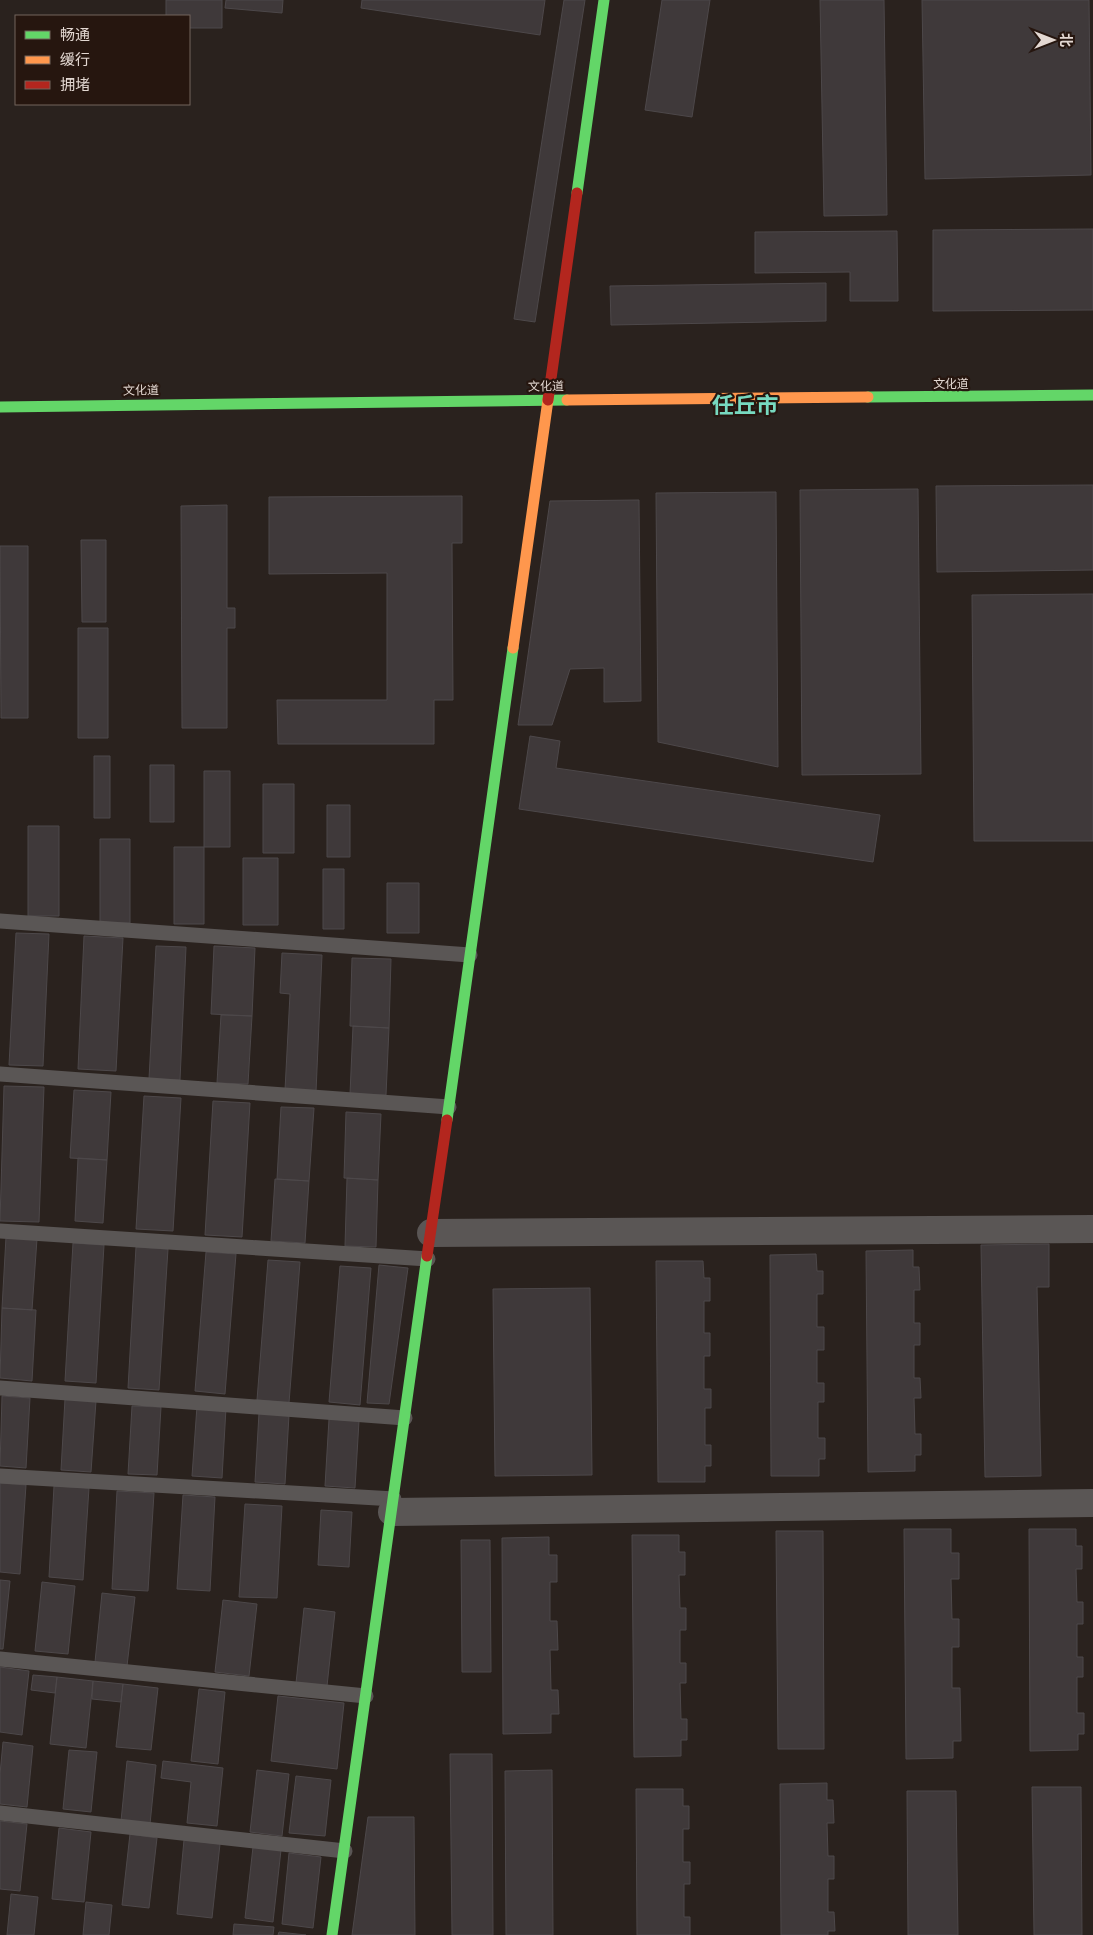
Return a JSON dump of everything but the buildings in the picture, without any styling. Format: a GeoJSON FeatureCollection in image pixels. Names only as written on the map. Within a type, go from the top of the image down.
{"type":"FeatureCollection","features":[{"type":"Feature","properties":{"kind":"street"},"geometry":{"type":"LineString","coordinates":[[332,1935],[604,0]]}},
{"type":"Feature","properties":{"kind":"street","name":"文化道"},"geometry":{"type":"LineString","coordinates":[[0,407],[1093,395]]}},
{"type":"Feature","properties":{"kind":"street"},"geometry":{"type":"LineString","coordinates":[[430,1246],[1093,1229]]}},
{"type":"Feature","properties":{"kind":"street"},"geometry":{"type":"LineString","coordinates":[[393,1506],[1093,1503]]}},
{"type":"Feature","properties":{"kind":"lane"},"geometry":{"type":"LineString","coordinates":[[0,921],[470,955]]}},
{"type":"Feature","properties":{"kind":"lane"},"geometry":{"type":"LineString","coordinates":[[0,1074],[449,1107]]}},
{"type":"Feature","properties":{"kind":"lane"},"geometry":{"type":"LineString","coordinates":[[0,1230],[430,1246]]}},
{"type":"Feature","properties":{"kind":"lane"},"geometry":{"type":"LineString","coordinates":[[0,1388],[405,1418]]}},
{"type":"Feature","properties":{"kind":"lane"},"geometry":{"type":"LineString","coordinates":[[0,1476],[393,1506]]}},
{"type":"Feature","properties":{"kind":"lane"},"geometry":{"type":"LineString","coordinates":[[0,1659],[366,1696]]}},
{"type":"Feature","properties":{"kind":"lane"},"geometry":{"type":"LineString","coordinates":[[0,1813],[345,1851]]}},
{"type":"Feature","properties":{"kind":"traffic: fast"},"geometry":{"type":"LineString","coordinates":[[577,193],[604,0]]}},
{"type":"Feature","properties":{"kind":"traffic: fast"},"geometry":{"type":"LineString","coordinates":[[868,397],[1093,395]]}},
{"type":"Feature","properties":{"kind":"traffic: fast"},"geometry":{"type":"LineString","coordinates":[[0,407],[567,400]]}},
{"type":"Feature","properties":{"kind":"traffic: fast"},"geometry":{"type":"LineString","coordinates":[[447,1120],[513,648]]}},
{"type":"Feature","properties":{"kind":"traffic: fast"},"geometry":{"type":"LineString","coordinates":[[332,1935],[427,1256]]}},
{"type":"Feature","properties":{"kind":"traffic: slow"},"geometry":{"type":"LineString","coordinates":[[567,400],[868,397]]}},
{"type":"Feature","properties":{"kind":"traffic: slow"},"geometry":{"type":"LineString","coordinates":[[513,648],[548,400]]}},
{"type":"Feature","properties":{"kind":"traffic: jam"},"geometry":{"type":"LineString","coordinates":[[548,400],[577,193]]}},
{"type":"Feature","properties":{"kind":"traffic: jam"},"geometry":{"type":"LineString","coordinates":[[427,1256],[447,1120]]}},
{"type":"Feature","properties":{"kind":"district","name":"任丘市"},"geometry":{"type":"Point","coordinates":[745,405]}}]}
